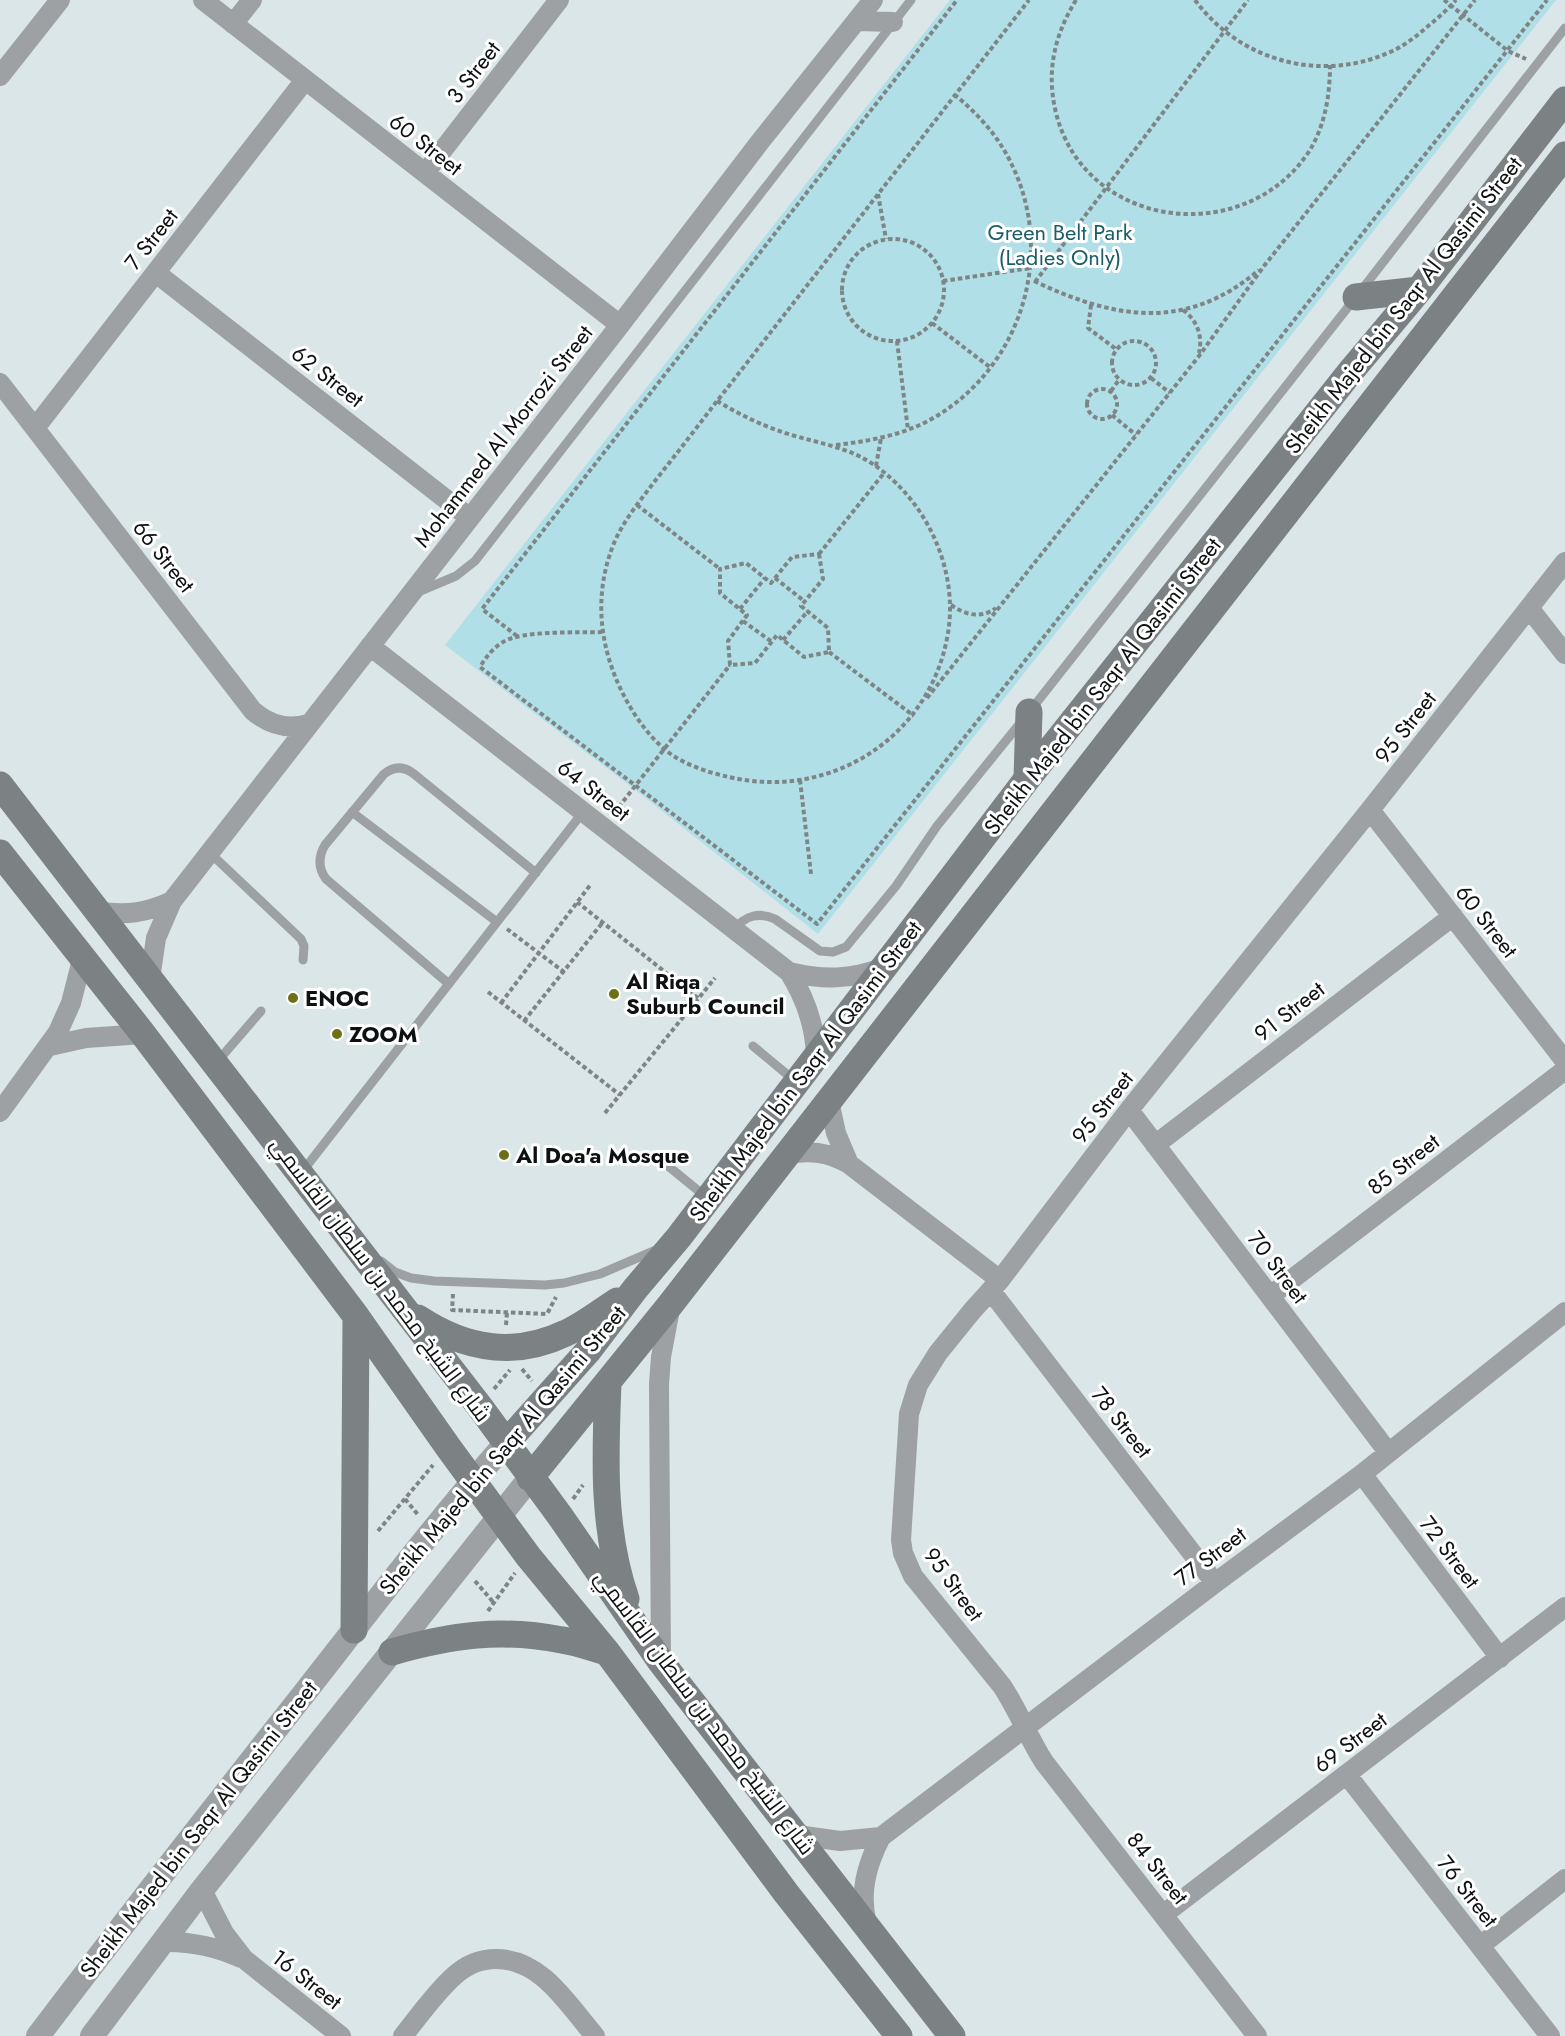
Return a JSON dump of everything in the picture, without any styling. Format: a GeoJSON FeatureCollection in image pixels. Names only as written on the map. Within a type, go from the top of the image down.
{"type":"FeatureCollection","features":[{"type":"Feature","properties":{"kind":"main road","name":"Sheikh Majed bin Saqr Al Qasimi Street"},"geometry":{"type":"LineString","coordinates":[[506,1443],[588,1351],[678,1237],[1027,779],[1351,370],[1419,290],[1565,100]]}},
{"type":"Feature","properties":{"kind":"main road","name":"Sheikh Majed bin Saqr Al Qasimi Street"},"geometry":{"type":"LineString","coordinates":[[530,1478],[670,1305],[1343,440],[1559,168]]}},
{"type":"Feature","properties":{"kind":"main road"},"geometry":{"type":"LineString","coordinates":[[1356,297],[1419,290]]}},
{"type":"Feature","properties":{"kind":"main road"},"geometry":{"type":"LineString","coordinates":[[1343,440],[1331,441],[1325,430],[1349,394],[1353,382],[1351,370]]}},
{"type":"Feature","properties":{"kind":"main road"},"geometry":{"type":"LineString","coordinates":[[1027,779],[1029,712]]}},
{"type":"Feature","properties":{"kind":"main road","name":"شارع الشيخ محمد بن سلطان القاسمي"},"geometry":{"type":"LineString","coordinates":[[0,785],[405,1310],[560,1516],[662,1662],[952,2036]]}},
{"type":"Feature","properties":{"kind":"main road","name":"شارع الشيخ محمد بن سلطان القاسمي"},"geometry":{"type":"LineString","coordinates":[[0,853],[143,1034],[356,1317],[528,1556],[607,1652],[786,1893],[897,2035]]}},
{"type":"Feature","properties":{"kind":"main road"},"geometry":{"type":"LineString","coordinates":[[405,1310],[443,1334],[463,1342],[505,1348],[527,1346],[568,1333],[635,1289]]}},
{"type":"Feature","properties":{"kind":"main road"},"geometry":{"type":"LineString","coordinates":[[354,1630],[356,1317]]}},
{"type":"Feature","properties":{"kind":"main road"},"geometry":{"type":"LineString","coordinates":[[608,1383],[607,1506],[612,1546],[621,1586],[635,1623]]}},
{"type":"Feature","properties":{"kind":"main road"},"geometry":{"type":"LineString","coordinates":[[392,1652],[431,1640],[462,1636],[517,1634],[562,1640],[607,1652]]}},
{"type":"Feature","properties":{"kind":"street"},"geometry":{"type":"LineString","coordinates":[[0,76],[60,0]]}},
{"type":"Feature","properties":{"kind":"street","name":"60 Street"},"geometry":{"type":"LineString","coordinates":[[203,0],[620,325]]}},
{"type":"Feature","properties":{"kind":"street"},"geometry":{"type":"LineString","coordinates":[[233,24],[252,0]]}},
{"type":"Feature","properties":{"kind":"street","name":"3 Street"},"geometry":{"type":"LineString","coordinates":[[425,173],[559,0]]}},
{"type":"Feature","properties":{"kind":"street","name":"Mohammed Al Morrozi Street"},"geometry":{"type":"LineString","coordinates":[[150,980],[156,938],[172,901],[873,0]]}},
{"type":"Feature","properties":{"kind":"street"},"geometry":{"type":"LineString","coordinates":[[856,21],[893,22]]}},
{"type":"Feature","properties":{"kind":"street","name":"7 Street"},"geometry":{"type":"LineString","coordinates":[[35,428],[305,80]]}},
{"type":"Feature","properties":{"kind":"street","name":"62 Street"},"geometry":{"type":"LineString","coordinates":[[156,273],[470,518]]}},
{"type":"Feature","properties":{"kind":"street","name":"66 Street"},"geometry":{"type":"LineString","coordinates":[[0,383],[253,711],[262,719],[285,728],[297,728],[308,724]]}},
{"type":"Feature","properties":{"kind":"street","name":"95 Street"},"geometry":{"type":"LineString","coordinates":[[1023,1727],[1011,1699],[1002,1686],[913,1575],[907,1564],[901,1540],[908,1424],[914,1394],[938,1353],[996,1286],[1129,1110],[1371,810],[1565,562]]}},
{"type":"Feature","properties":{"kind":"street"},"geometry":{"type":"LineString","coordinates":[[1529,608],[1565,654]]}},
{"type":"Feature","properties":{"kind":"street","name":"64 Street"},"geometry":{"type":"LineString","coordinates":[[370,646],[789,972],[806,1004],[815,1038],[816,1056]]}},
{"type":"Feature","properties":{"kind":"street","name":"60 Street"},"geometry":{"type":"LineString","coordinates":[[1371,810],[1565,1061]]}},
{"type":"Feature","properties":{"kind":"street"},"geometry":{"type":"LineString","coordinates":[[97,911],[135,914],[172,901]]}},
{"type":"Feature","properties":{"kind":"street","name":"91 Street"},"geometry":{"type":"LineString","coordinates":[[1155,1145],[1453,916]]}},
{"type":"Feature","properties":{"kind":"street"},"geometry":{"type":"LineString","coordinates":[[0,1112],[50,1046],[71,1003],[82,956]]}},
{"type":"Feature","properties":{"kind":"street","name":"64 Street"},"geometry":{"type":"LineString","coordinates":[[789,972],[827,979],[847,978],[884,967]]}},
{"type":"Feature","properties":{"kind":"street"},"geometry":{"type":"LineString","coordinates":[[50,1046],[86,1038],[143,1034]]}},
{"type":"Feature","properties":{"kind":"street","name":"85 Street"},"geometry":{"type":"LineString","coordinates":[[1270,1296],[1565,1070]]}},
{"type":"Feature","properties":{"kind":"street"},"geometry":{"type":"LineString","coordinates":[[830,1101],[836,1133],[849,1164]]}},
{"type":"Feature","properties":{"kind":"street","name":"70 Street"},"geometry":{"type":"LineString","coordinates":[[1129,1110],[1388,1452]]}},
{"type":"Feature","properties":{"kind":"street"},"geometry":{"type":"LineString","coordinates":[[788,1154],[819,1152],[840,1158],[849,1164]]}},
{"type":"Feature","properties":{"kind":"street","name":"78 Street"},"geometry":{"type":"LineString","coordinates":[[849,1164],[996,1286],[1215,1582]]}},
{"type":"Feature","properties":{"kind":"street"},"geometry":{"type":"LineString","coordinates":[[662,1662],[659,1384],[670,1305]]}},
{"type":"Feature","properties":{"kind":"street","name":"77 Street"},"geometry":{"type":"LineString","coordinates":[[868,1928],[863,1910],[863,1894],[872,1855],[881,1837],[1215,1582],[1362,1474],[1565,1312]]}},
{"type":"Feature","properties":{"kind":"street","name":"Sheikh Majed bin Saqr Al Qasimi Street"},"geometry":{"type":"LineString","coordinates":[[38,2036],[130,1914],[354,1630],[473,1480],[506,1443]]}},
{"type":"Feature","properties":{"kind":"street","name":"72 Street"},"geometry":{"type":"LineString","coordinates":[[1362,1474],[1500,1658]]}},
{"type":"Feature","properties":{"kind":"street","name":"Sheikh Majed bin Saqr Al Qasimi Street"},"geometry":{"type":"LineString","coordinates":[[93,2036],[161,1942],[530,1478]]}},
{"type":"Feature","properties":{"kind":"street","name":"69 Street"},"geometry":{"type":"LineString","coordinates":[[1164,1914],[1565,1607]]}},
{"type":"Feature","properties":{"kind":"street","name":"84 Street"},"geometry":{"type":"LineString","coordinates":[[1023,1727],[1044,1762],[1257,2036]]}},
{"type":"Feature","properties":{"kind":"street","name":"76 Street"},"geometry":{"type":"LineString","coordinates":[[1347,1775],[1550,2036]]}},
{"type":"Feature","properties":{"kind":"street"},"geometry":{"type":"LineString","coordinates":[[797,1835],[840,1841],[881,1837]]}},
{"type":"Feature","properties":{"kind":"street"},"geometry":{"type":"LineString","coordinates":[[1480,1946],[1565,1879]]}},
{"type":"Feature","properties":{"kind":"street","name":"16 Street"},"geometry":{"type":"LineString","coordinates":[[202,1890],[220,1926],[244,1959]]}},
{"type":"Feature","properties":{"kind":"street","name":"16 Street"},"geometry":{"type":"LineString","coordinates":[[161,1942],[178,1941],[204,1945],[244,1959],[341,2036]]}},
{"type":"Feature","properties":{"kind":"street"},"geometry":{"type":"LineString","coordinates":[[403,2036],[453,1976],[468,1965],[486,1959],[520,1962],[535,1970],[547,1980],[595,2036]]}},
{"type":"Feature","properties":{"kind":"lane"},"geometry":{"type":"LineString","coordinates":[[410,595],[456,576],[475,561],[911,0]]}},
{"type":"Feature","properties":{"kind":"lane"},"geometry":{"type":"LineString","coordinates":[[735,930],[752,916],[768,916],[820,951],[834,952],[846,947],[896,886],[944,818],[1356,297],[1565,28]]}},
{"type":"Feature","properties":{"kind":"lane"},"geometry":{"type":"LineString","coordinates":[[448,984],[331,884],[322,873],[321,851],[384,774],[393,769],[405,768],[536,873]]}},
{"type":"Feature","properties":{"kind":"lane"},"geometry":{"type":"LineString","coordinates":[[352,812],[497,922]]}},
{"type":"Feature","properties":{"kind":"lane"},"geometry":{"type":"LineString","coordinates":[[300,1174],[583,812]]}},
{"type":"Feature","properties":{"kind":"lane"},"geometry":{"type":"LineString","coordinates":[[209,852],[301,939],[304,946],[303,960]]}},
{"type":"Feature","properties":{"kind":"lane"},"geometry":{"type":"LineString","coordinates":[[216,1064],[261,1011]]}},
{"type":"Feature","properties":{"kind":"lane"},"geometry":{"type":"LineString","coordinates":[[753,1046],[796,1082]]}},
{"type":"Feature","properties":{"kind":"lane"},"geometry":{"type":"LineString","coordinates":[[657,1157],[708,1198]]}},
{"type":"Feature","properties":{"kind":"lane"},"geometry":{"type":"LineString","coordinates":[[354,1243],[395,1272],[411,1278],[526,1285],[564,1283],[617,1268],[659,1249],[678,1237]]}},
{"type":"Feature","properties":{"kind":"path"},"geometry":{"type":"LineString","coordinates":[[517,636],[482,609],[957,0]]}},
{"type":"Feature","properties":{"kind":"path"},"geometry":{"type":"LineString","coordinates":[[1029,0],[637,505],[610,552],[603,578],[601,605],[602,632],[608,658],[630,706],[645,728],[663,748],[688,763],[714,774],[743,780],[771,782],[800,780],[842,768],[862,758],[881,747],[913,717],[1199,357],[1264,266],[1475,0]]}},
{"type":"Feature","properties":{"kind":"path"},"geometry":{"type":"LineString","coordinates":[[1076,0],[1064,19],[1055,44],[1051,70],[1053,98],[1059,123],[1070,148],[1086,170],[1106,188],[1139,206],[1176,214],[1214,213],[1251,201],[1283,180],[1309,151],[1324,119],[1330,83],[1330,65]]}},
{"type":"Feature","properties":{"kind":"path"},"geometry":{"type":"LineString","coordinates":[[1195,0],[1224,32],[1239,43],[1274,58],[1311,65],[1361,62],[1390,52],[1416,37],[1456,0]]}},
{"type":"Feature","properties":{"kind":"path"},"geometry":{"type":"LineString","coordinates":[[1035,282],[1248,0]]}},
{"type":"Feature","properties":{"kind":"path"},"geometry":{"type":"LineString","coordinates":[[1444,0],[1508,51],[1537,64]]}},
{"type":"Feature","properties":{"kind":"path"},"geometry":{"type":"LineString","coordinates":[[602,632],[517,636],[502,642],[480,666],[817,924],[1547,0]]}},
{"type":"Feature","properties":{"kind":"path"},"geometry":{"type":"LineString","coordinates":[[835,445],[881,438],[908,430],[945,411],[977,384],[991,368],[1016,326],[1031,267],[1031,232],[1028,214],[1015,171],[993,133],[955,95]]}},
{"type":"Feature","properties":{"kind":"path"},"geometry":{"type":"LineString","coordinates":[[878,194],[886,239]]}},
{"type":"Feature","properties":{"kind":"path"},"geometry":{"type":"LineString","coordinates":[[886,239],[908,241],[918,246],[934,260],[943,281],[941,308],[932,323],[916,335],[897,341],[875,338],[856,326],[844,306],[842,295],[844,273],[849,263],[865,247],[886,239]]}},
{"type":"Feature","properties":{"kind":"path"},"geometry":{"type":"LineString","coordinates":[[1029,279],[1091,304],[1136,314],[1160,313],[1200,304],[1235,289],[1264,266]]}},
{"type":"Feature","properties":{"kind":"path"},"geometry":{"type":"LineString","coordinates":[[943,281],[1031,267]]}},
{"type":"Feature","properties":{"kind":"path"},"geometry":{"type":"LineString","coordinates":[[1091,304],[1088,328],[1116,349]]}},
{"type":"Feature","properties":{"kind":"path"},"geometry":{"type":"LineString","coordinates":[[1182,309],[1189,314],[1198,328],[1201,347],[1199,357]]}},
{"type":"Feature","properties":{"kind":"path"},"geometry":{"type":"LineString","coordinates":[[932,323],[991,368]]}},
{"type":"Feature","properties":{"kind":"path"},"geometry":{"type":"LineString","coordinates":[[1135,340],[1149,345],[1157,365],[1151,378],[1139,385],[1125,383],[1120,379],[1115,374],[1112,362],[1116,349],[1128,341],[1135,340]]}},
{"type":"Feature","properties":{"kind":"path"},"geometry":{"type":"LineString","coordinates":[[897,341],[908,430]]}},
{"type":"Feature","properties":{"kind":"path"},"geometry":{"type":"LineString","coordinates":[[1151,378],[1170,393]]}},
{"type":"Feature","properties":{"kind":"path"},"geometry":{"type":"LineString","coordinates":[[1110,391],[1120,379]]}},
{"type":"Feature","properties":{"kind":"path"},"geometry":{"type":"LineString","coordinates":[[1097,389],[1110,391],[1117,403],[1112,415],[1106,419],[1099,419],[1088,412],[1086,405],[1091,392],[1097,389]]}},
{"type":"Feature","properties":{"kind":"path"},"geometry":{"type":"LineString","coordinates":[[717,401],[754,422],[835,445],[851,452],[876,466],[912,500],[935,539],[943,560],[950,604],[950,624],[941,664],[929,691],[913,717]]}},
{"type":"Feature","properties":{"kind":"path"},"geometry":{"type":"LineString","coordinates":[[1112,415],[1136,435]]}},
{"type":"Feature","properties":{"kind":"path"},"geometry":{"type":"LineString","coordinates":[[876,466],[881,438]]}},
{"type":"Feature","properties":{"kind":"path"},"geometry":{"type":"LineString","coordinates":[[720,569],[746,563],[771,583],[792,557],[819,554],[884,473]]}},
{"type":"Feature","properties":{"kind":"path"},"geometry":{"type":"LineString","coordinates":[[637,505],[720,569]]}},
{"type":"Feature","properties":{"kind":"path"},"geometry":{"type":"LineString","coordinates":[[819,554],[822,579],[801,606],[828,628],[829,652]]}},
{"type":"Feature","properties":{"kind":"path"},"geometry":{"type":"LineString","coordinates":[[603,828],[663,748],[730,665],[728,642],[747,615],[720,593],[720,569]]}},
{"type":"Feature","properties":{"kind":"path"},"geometry":{"type":"LineString","coordinates":[[740,609],[765,578]]}},
{"type":"Feature","properties":{"kind":"path"},"geometry":{"type":"LineString","coordinates":[[775,578],[804,601]]}},
{"type":"Feature","properties":{"kind":"path"},"geometry":{"type":"LineString","coordinates":[[950,604],[960,611],[982,614],[993,611],[1002,604]]}},
{"type":"Feature","properties":{"kind":"path"},"geometry":{"type":"LineString","coordinates":[[783,640],[808,611]]}},
{"type":"Feature","properties":{"kind":"path"},"geometry":{"type":"LineString","coordinates":[[743,621],[772,642]]}},
{"type":"Feature","properties":{"kind":"path"},"geometry":{"type":"LineString","coordinates":[[730,665],[755,663],[777,635],[804,657],[829,652],[913,717]]}},
{"type":"Feature","properties":{"kind":"path"},"geometry":{"type":"LineString","coordinates":[[800,780],[811,874]]}},
{"type":"Feature","properties":{"kind":"path"},"geometry":{"type":"LineString","coordinates":[[501,1003],[591,884]]}},
{"type":"Feature","properties":{"kind":"path"},"geometry":{"type":"LineString","coordinates":[[577,902],[699,999]]}},
{"type":"Feature","properties":{"kind":"path"},"geometry":{"type":"LineString","coordinates":[[524,1021],[603,922]]}},
{"type":"Feature","properties":{"kind":"path"},"geometry":{"type":"LineString","coordinates":[[517,936],[564,972]]}},
{"type":"Feature","properties":{"kind":"path"},"geometry":{"type":"LineString","coordinates":[[605,1113],[715,978]]}},
{"type":"Feature","properties":{"kind":"path"},"geometry":{"type":"LineString","coordinates":[[488,992],[620,1095]]}},
{"type":"Feature","properties":{"kind":"path"},"geometry":{"type":"LineString","coordinates":[[454,1282],[452,1310],[547,1314],[564,1283]]}},
{"type":"Feature","properties":{"kind":"green space","name":"Green Belt Park (Ladies Only)"},"geometry":{"type":"Polygon","coordinates":[[[950,0],[1556,0],[818,934],[633,788],[445,645],[950,0]]]}},
{"type":"Feature","properties":{"kind":"place","name":"Al Riqa Suburb Council"},"geometry":{"type":"Point","coordinates":[614,994]}},
{"type":"Feature","properties":{"kind":"place","name":"ENOC"},"geometry":{"type":"Point","coordinates":[293,998]}},
{"type":"Feature","properties":{"kind":"place","name":"ZOOM"},"geometry":{"type":"Point","coordinates":[337,1034]}},
{"type":"Feature","properties":{"kind":"place","name":"Al Doa'a Mosque"},"geometry":{"type":"Point","coordinates":[504,1155]}}]}
